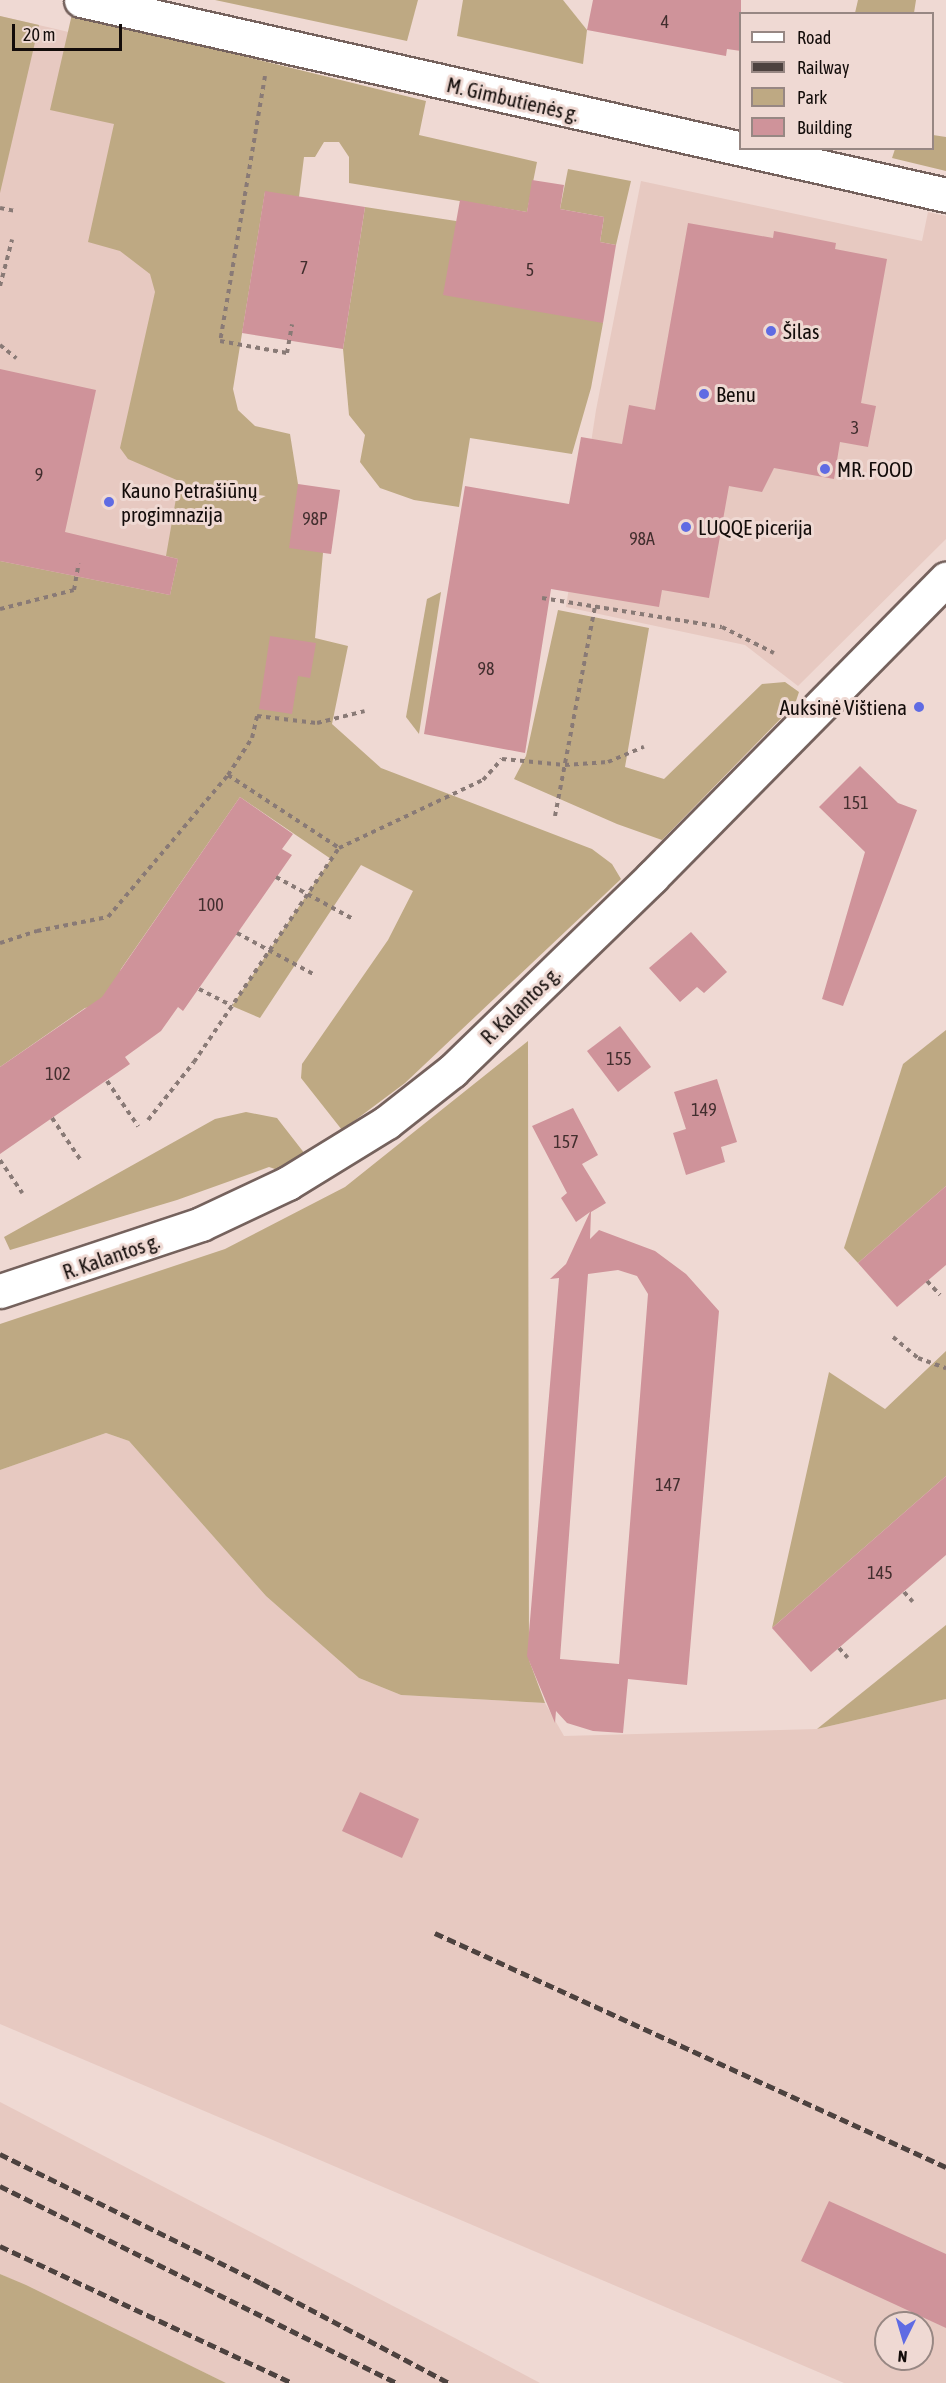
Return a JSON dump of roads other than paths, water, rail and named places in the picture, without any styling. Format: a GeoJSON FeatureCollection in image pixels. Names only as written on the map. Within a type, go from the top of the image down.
{"type":"FeatureCollection","features":[{"type":"Feature","properties":{"kind":"main road","name":"M. Gimbutienės g."},"geometry":{"type":"LineString","coordinates":[[81,0],[739,148]]}},
{"type":"Feature","properties":{"kind":"main road","name":"M. Gimbutienės g."},"geometry":{"type":"LineString","coordinates":[[746,150],[946,195]]}},
{"type":"Feature","properties":{"kind":"main road","name":"R. Kalantos g."},"geometry":{"type":"LineString","coordinates":[[0,1291],[201,1224],[288,1184],[387,1122],[452,1071],[652,877],[946,579]]}},
{"type":"Feature","properties":{"kind":"railway"},"geometry":{"type":"LineString","coordinates":[[435,1933],[946,2167]]}},
{"type":"Feature","properties":{"kind":"railway"},"geometry":{"type":"LineString","coordinates":[[0,2154],[261,2283],[449,2383]]}},
{"type":"Feature","properties":{"kind":"railway"},"geometry":{"type":"LineString","coordinates":[[0,2186],[396,2383]]}},
{"type":"Feature","properties":{"kind":"railway"},"geometry":{"type":"LineString","coordinates":[[0,2246],[292,2383]]}},
{"type":"Feature","properties":{"kind":"place","name":"Šilas"},"geometry":{"type":"Point","coordinates":[771,331]}},
{"type":"Feature","properties":{"kind":"place","name":"Benu"},"geometry":{"type":"Point","coordinates":[704,394]}},
{"type":"Feature","properties":{"kind":"place","name":"MR. FOOD"},"geometry":{"type":"Point","coordinates":[825,469]}},
{"type":"Feature","properties":{"kind":"place","name":"Kauno Petrašiūnų progimnazija"},"geometry":{"type":"Point","coordinates":[109,502]}},
{"type":"Feature","properties":{"kind":"place","name":"LUQQE picerija"},"geometry":{"type":"Point","coordinates":[686,527]}},
{"type":"Feature","properties":{"kind":"place","name":"Auksinė Vištiena"},"geometry":{"type":"Point","coordinates":[919,707]}}]}
